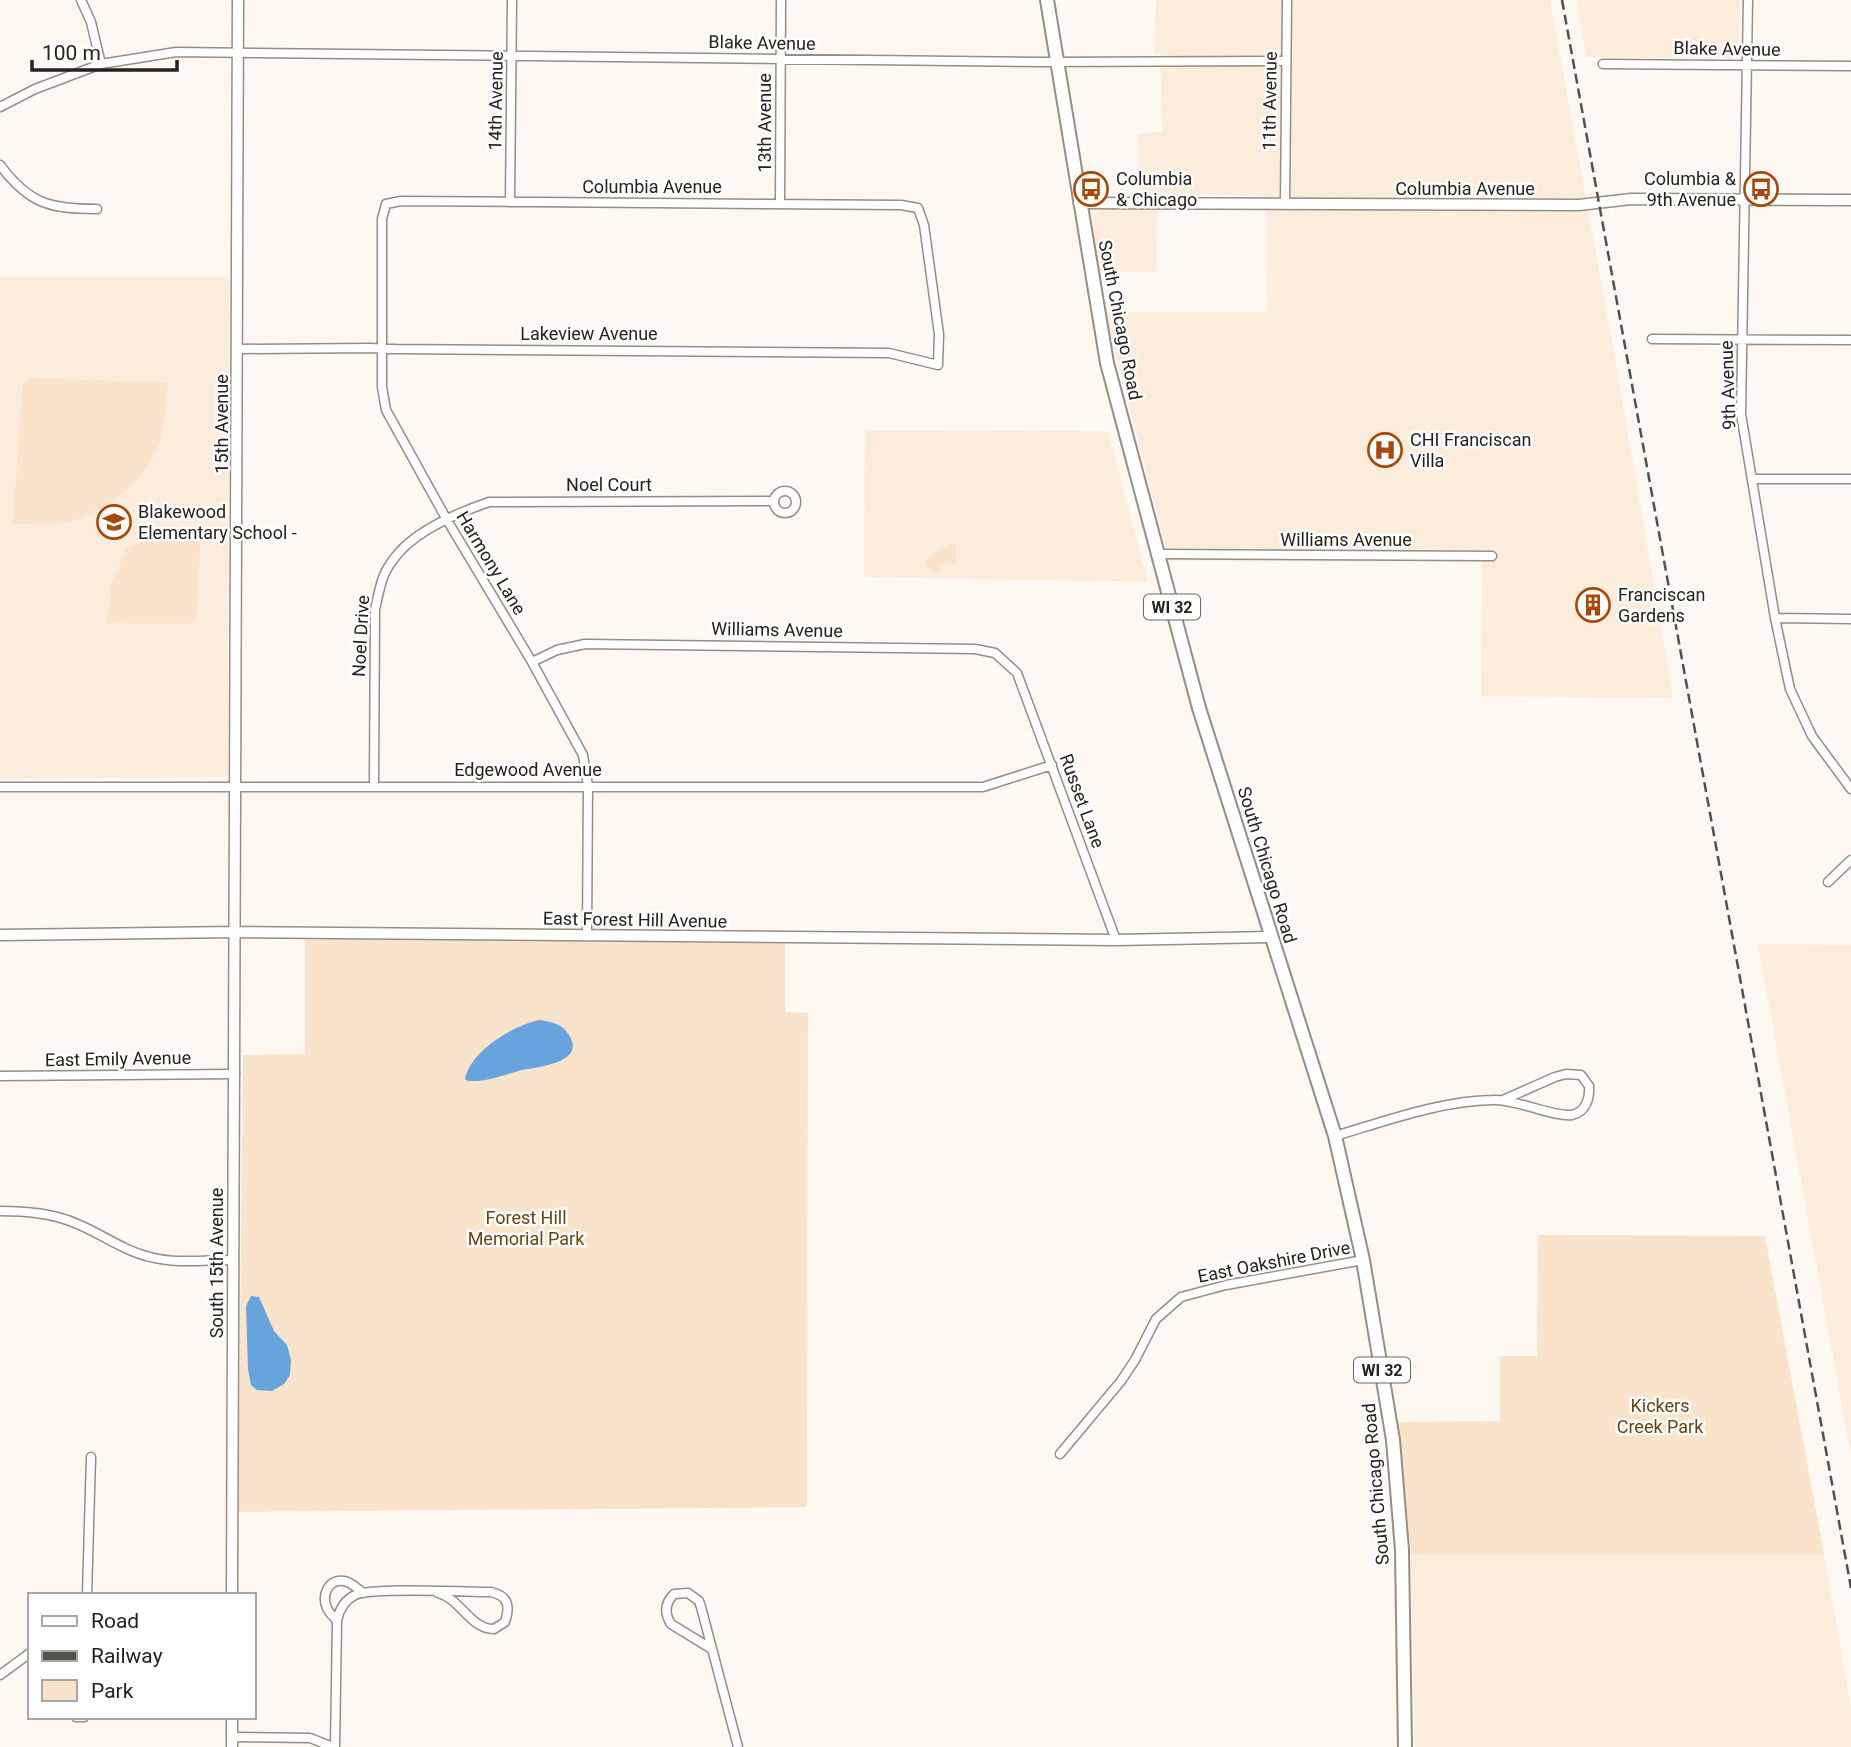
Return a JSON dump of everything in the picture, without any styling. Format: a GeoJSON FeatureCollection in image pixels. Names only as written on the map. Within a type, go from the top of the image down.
{"type":"FeatureCollection","features":[{"type":"Feature","properties":{"kind":"main road","name":"South Chicago Road"},"geometry":{"type":"LineString","coordinates":[[1047,0],[1107,363],[1199,708],[1335,1136],[1363,1260],[1393,1440],[1402,1550],[1405,1747]]}},
{"type":"Feature","properties":{"kind":"street"},"geometry":{"type":"LineString","coordinates":[[81,0],[101,64]]}},
{"type":"Feature","properties":{"kind":"street","name":"15th Avenue"},"geometry":{"type":"LineString","coordinates":[[236,932],[238,0]]}},
{"type":"Feature","properties":{"kind":"street","name":"14th Avenue"},"geometry":{"type":"LineString","coordinates":[[510,202],[512,0]]}},
{"type":"Feature","properties":{"kind":"street","name":"13th Avenue"},"geometry":{"type":"LineString","coordinates":[[780,203],[781,0]]}},
{"type":"Feature","properties":{"kind":"street","name":"11th Avenue"},"geometry":{"type":"LineString","coordinates":[[1285,203],[1287,0]]}},
{"type":"Feature","properties":{"kind":"street","name":"9th Avenue"},"geometry":{"type":"LineString","coordinates":[[1748,0],[1741,414],[1775,618],[1790,690],[1812,736],[1851,789]]}},
{"type":"Feature","properties":{"kind":"street","name":"Blake Avenue"},"geometry":{"type":"LineString","coordinates":[[0,107],[35,89],[101,64],[176,52],[1057,62],[1286,61]]}},
{"type":"Feature","properties":{"kind":"street","name":"Blake Avenue"},"geometry":{"type":"LineString","coordinates":[[1603,64],[1851,66]]}},
{"type":"Feature","properties":{"kind":"street"},"geometry":{"type":"LineString","coordinates":[[0,165],[26,194],[47,205],[70,209],[97,209]]}},
{"type":"Feature","properties":{"kind":"street","name":"Columbia Avenue"},"geometry":{"type":"LineString","coordinates":[[1079,203],[1579,205],[1631,198],[1851,200]]}},
{"type":"Feature","properties":{"kind":"street","name":"Columbia Avenue"},"geometry":{"type":"LineString","coordinates":[[386,204],[401,201],[780,203],[901,205],[918,208],[923,225],[939,334],[938,365]]}},
{"type":"Feature","properties":{"kind":"street","name":"Harmony Lane"},"geometry":{"type":"LineString","coordinates":[[386,204],[382,219],[382,387],[386,410],[583,755],[588,786],[587,935]]}},
{"type":"Feature","properties":{"kind":"street"},"geometry":{"type":"LineString","coordinates":[[1652,339],[1851,341]]}},
{"type":"Feature","properties":{"kind":"street","name":"Lakeview Avenue"},"geometry":{"type":"LineString","coordinates":[[239,349],[889,353],[938,365]]}},
{"type":"Feature","properties":{"kind":"street"},"geometry":{"type":"LineString","coordinates":[[1753,479],[1851,480]]}},
{"type":"Feature","properties":{"kind":"street","name":"Noel Court"},"geometry":{"type":"LineString","coordinates":[[447,520],[479,506],[507,501],[774,501]]}},
{"type":"Feature","properties":{"kind":"street","name":"Noel Drive"},"geometry":{"type":"LineString","coordinates":[[374,785],[375,610],[380,583],[393,559],[418,536],[447,520]]}},
{"type":"Feature","properties":{"kind":"street","name":"Williams Avenue"},"geometry":{"type":"LineString","coordinates":[[1158,554],[1492,556]]}},
{"type":"Feature","properties":{"kind":"street"},"geometry":{"type":"LineString","coordinates":[[1775,618],[1851,619]]}},
{"type":"Feature","properties":{"kind":"street","name":"Williams Avenue"},"geometry":{"type":"LineString","coordinates":[[532,662],[557,650],[585,643],[975,649],[995,653],[1017,673]]}},
{"type":"Feature","properties":{"kind":"street","name":"Russet Lane"},"geometry":{"type":"LineString","coordinates":[[1017,673],[1116,940]]}},
{"type":"Feature","properties":{"kind":"street","name":"Edgewood Avenue"},"geometry":{"type":"LineString","coordinates":[[0,787],[983,787],[1052,765]]}},
{"type":"Feature","properties":{"kind":"street"},"geometry":{"type":"LineString","coordinates":[[1828,882],[1851,860]]}},
{"type":"Feature","properties":{"kind":"street","name":"East Forest Hill Avenue"},"geometry":{"type":"LineString","coordinates":[[0,935],[236,932],[1116,940],[1270,937]]}},
{"type":"Feature","properties":{"kind":"street","name":"South 15th Avenue"},"geometry":{"type":"LineString","coordinates":[[232,1593],[236,932]]}},
{"type":"Feature","properties":{"kind":"street"},"geometry":{"type":"LineString","coordinates":[[1335,1136],[1449,1105],[1503,1100],[1571,1115],[1585,1106],[1590,1093],[1589,1086],[1581,1075],[1566,1073],[1503,1100]]}},
{"type":"Feature","properties":{"kind":"street","name":"East Emily Avenue"},"geometry":{"type":"LineString","coordinates":[[0,1076],[236,1074]]}},
{"type":"Feature","properties":{"kind":"street"},"geometry":{"type":"LineString","coordinates":[[0,1211],[18,1211],[69,1220],[148,1257],[180,1261],[232,1260]]}},
{"type":"Feature","properties":{"kind":"street","name":"East Oakshire Drive"},"geometry":{"type":"LineString","coordinates":[[1060,1454],[1121,1381],[1156,1319],[1181,1297],[1226,1285],[1363,1260]]}},
{"type":"Feature","properties":{"kind":"street"},"geometry":{"type":"LineString","coordinates":[[87,1593],[91,1458]]}},
{"type":"Feature","properties":{"kind":"street"},"geometry":{"type":"LineString","coordinates":[[337,1621],[326,1606],[328,1586],[337,1581],[345,1581],[363,1593]]}},
{"type":"Feature","properties":{"kind":"street"},"geometry":{"type":"LineString","coordinates":[[232,1719],[232,1742],[310,1738],[334,1747],[337,1621],[338,1613],[348,1601],[363,1593],[438,1593],[497,1593],[508,1604],[505,1622],[494,1629],[482,1627],[448,1595],[438,1593]]}},
{"type":"Feature","properties":{"kind":"street"},"geometry":{"type":"LineString","coordinates":[[710,1648],[667,1619],[666,1604],[674,1594],[688,1593],[699,1601],[738,1747]]}},
{"type":"Feature","properties":{"kind":"street"},"geometry":{"type":"LineString","coordinates":[[0,1675],[28,1654]]}},
{"type":"Feature","properties":{"kind":"shaded area"},"geometry":{"type":"Polygon","coordinates":[[[1156,0],[1550,0],[1673,698],[1481,696],[1482,562],[1169,561],[1105,312],[1267,312],[1266,196],[1139,193],[1138,134],[1162,131],[1160,53],[1154,53],[1156,0]]]}},
{"type":"Feature","properties":{"kind":"shaded area"},"geometry":{"type":"Polygon","coordinates":[[[1577,0],[1740,0],[1739,52],[1734,58],[1586,57],[1577,0]]]}},
{"type":"Feature","properties":{"kind":"shaded area"},"geometry":{"type":"Polygon","coordinates":[[[1111,208],[1157,208],[1156,272],[1099,272],[1092,224],[1094,215],[1098,211],[1111,208]]]}},
{"type":"Feature","properties":{"kind":"shaded area","name":"Blakewood Elementary School -"},"geometry":{"type":"Polygon","coordinates":[[[0,277],[229,277],[228,773],[224,777],[0,779],[0,277]]]}},
{"type":"Feature","properties":{"kind":"shaded area"},"geometry":{"type":"Polygon","coordinates":[[[865,430],[1108,431],[1148,582],[864,577],[865,430]]]}},
{"type":"Feature","properties":{"kind":"shaded area"},"geometry":{"type":"Polygon","coordinates":[[[1758,944],[1851,945],[1851,1455],[1758,944]]]}},
{"type":"Feature","properties":{"kind":"shaded area"},"geometry":{"type":"Polygon","coordinates":[[[1411,1554],[1824,1554],[1851,1707],[1851,1747],[1415,1747],[1411,1554]]]}},
{"type":"Feature","properties":{"kind":"green space"},"geometry":{"type":"Polygon","coordinates":[[[30,378],[168,383],[161,436],[153,458],[121,495],[93,513],[62,523],[13,523],[22,385],[30,378]]]}},
{"type":"Feature","properties":{"kind":"green space"},"geometry":{"type":"Polygon","coordinates":[[[168,532],[201,533],[197,617],[189,624],[107,623],[111,585],[127,548],[168,532]]]}},
{"type":"Feature","properties":{"kind":"green space"},"geometry":{"type":"Polygon","coordinates":[[[949,544],[956,544],[956,564],[945,563],[936,572],[928,568],[925,561],[949,544]]]}},
{"type":"Feature","properties":{"kind":"green space","name":"Forest Hill Memorial Park"},"geometry":{"type":"Polygon","coordinates":[[[305,938],[785,941],[785,1012],[808,1013],[807,1507],[238,1512],[243,1055],[305,1054],[305,938]]]}},
{"type":"Feature","properties":{"kind":"green space","name":"Kickers Creek Park"},"geometry":{"type":"Polygon","coordinates":[[[1538,1235],[1765,1236],[1824,1554],[1411,1554],[1398,1422],[1500,1421],[1500,1356],[1537,1356],[1538,1235]]]}},
{"type":"Feature","properties":{"kind":"water"},"geometry":{"type":"Polygon","coordinates":[[[540,1020],[557,1024],[567,1031],[573,1044],[566,1058],[489,1079],[465,1079],[476,1058],[495,1040],[518,1027],[540,1020]]]}},
{"type":"Feature","properties":{"kind":"water"},"geometry":{"type":"Polygon","coordinates":[[[251,1296],[259,1297],[274,1331],[287,1345],[291,1360],[290,1375],[284,1384],[272,1391],[257,1390],[251,1385],[246,1306],[251,1296]]]}},
{"type":"Feature","properties":{"kind":"railway"},"geometry":{"type":"LineString","coordinates":[[1562,0],[1851,1588]]}},
{"type":"Feature","properties":{"kind":"place","name":"Columbia & Chicago"},"geometry":{"type":"Point","coordinates":[1091,189]}},
{"type":"Feature","properties":{"kind":"place","name":"Columbia & 9th Avenue"},"geometry":{"type":"Point","coordinates":[1761,189]}},
{"type":"Feature","properties":{"kind":"place","name":"CHI Franciscan Villa"},"geometry":{"type":"Point","coordinates":[1385,450]}},
{"type":"Feature","properties":{"kind":"place","name":"Blakewood Elementary School -"},"geometry":{"type":"Point","coordinates":[114,522]}},
{"type":"Feature","properties":{"kind":"place","name":"Franciscan Gardens"},"geometry":{"type":"Point","coordinates":[1593,605]}}]}
